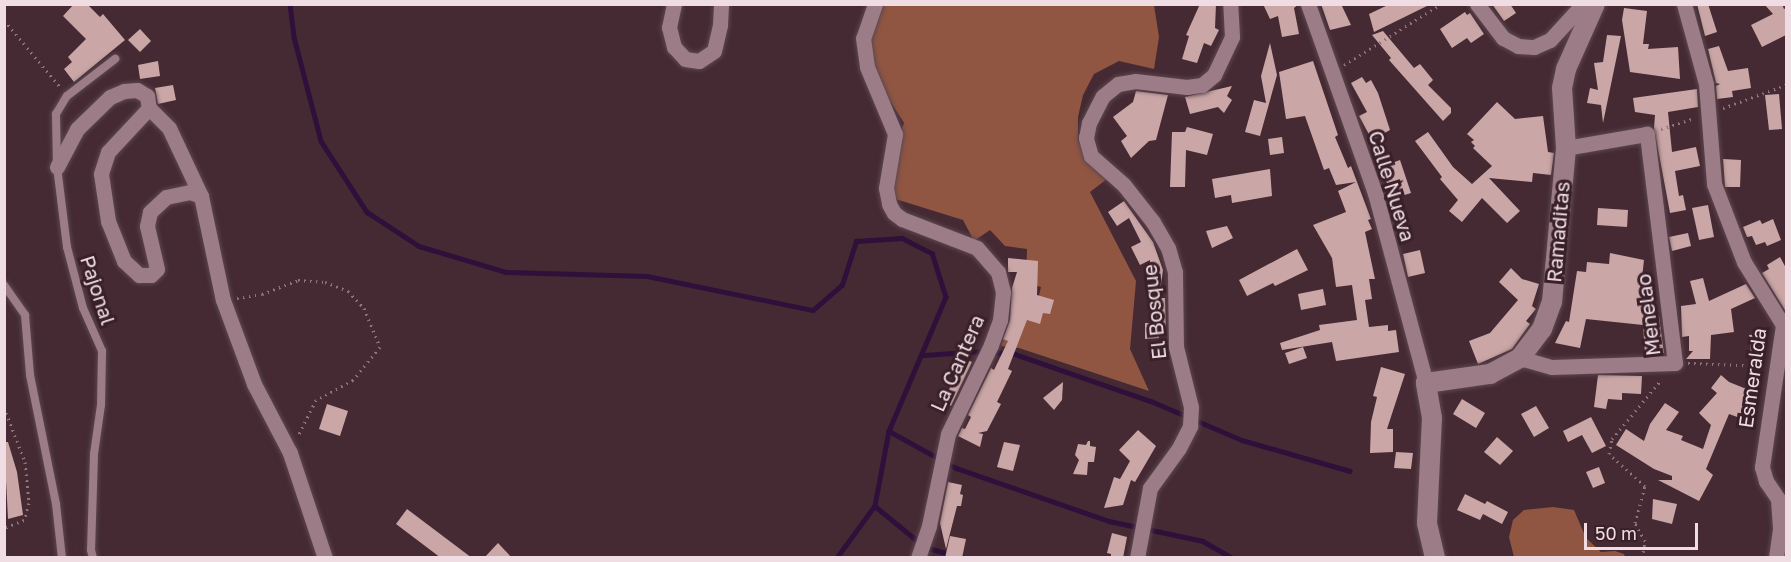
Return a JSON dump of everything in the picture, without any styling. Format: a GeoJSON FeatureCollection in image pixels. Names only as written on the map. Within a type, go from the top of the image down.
{"type":"FeatureCollection","features":[{"type":"Feature","properties":{"kind":"street"},"geometry":{"type":"LineString","coordinates":[[674,4],[669,27],[674,46],[685,59],[699,61],[714,51],[720,25],[721,4]]}},
{"type":"Feature","properties":{"kind":"street","name":"La Cantera"},"geometry":{"type":"LineString","coordinates":[[875,4],[863,38],[867,67],[895,134],[886,188],[889,204],[894,213],[902,219],[977,248],[998,272],[1003,292],[1000,320],[991,345],[948,434],[928,526],[918,558]]}},
{"type":"Feature","properties":{"kind":"street","name":"El Bosque"},"geometry":{"type":"LineString","coordinates":[[1137,558],[1150,488],[1179,448],[1190,426],[1191,407],[1176,347],[1175,272],[1168,248],[1153,222],[1124,185],[1091,156],[1086,138],[1089,123],[1103,96],[1118,84],[1135,81],[1187,87],[1202,85],[1214,75],[1232,38],[1230,4]]}},
{"type":"Feature","properties":{"kind":"street","name":"Calle Nueva"},"geometry":{"type":"LineString","coordinates":[[1308,4],[1375,194],[1426,383]]}},
{"type":"Feature","properties":{"kind":"street"},"geometry":{"type":"LineString","coordinates":[[1477,4],[1503,38],[1518,46],[1534,47],[1550,40],[1583,4]]}},
{"type":"Feature","properties":{"kind":"street","name":"Ramaditas"},"geometry":{"type":"LineString","coordinates":[[1426,383],[1490,374],[1520,358],[1542,329],[1552,303],[1566,148],[1562,88],[1566,69],[1595,4]]}},
{"type":"Feature","properties":{"kind":"street","name":"Esmeralda"},"geometry":{"type":"LineString","coordinates":[[1684,4],[1706,84],[1714,184],[1744,262],[1783,325],[1762,467],[1766,481],[1778,499],[1780,529],[1776,558]]}},
{"type":"Feature","properties":{"kind":"street"},"geometry":{"type":"LineString","coordinates":[[57,167],[77,129],[110,97],[124,91],[137,90],[147,96],[149,108],[169,128],[201,196],[223,300],[255,384],[290,453],[326,558]]}},
{"type":"Feature","properties":{"kind":"street"},"geometry":{"type":"LineString","coordinates":[[149,108],[108,152],[101,174],[108,221],[124,261],[139,275],[151,275],[157,269],[147,226],[150,212],[166,197],[190,192],[201,196]]}},
{"type":"Feature","properties":{"kind":"street"},"geometry":{"type":"LineString","coordinates":[[1566,148],[1647,134]]}},
{"type":"Feature","properties":{"kind":"street","name":"Menelao"},"geometry":{"type":"LineString","coordinates":[[1647,134],[1675,363]]}},
{"type":"Feature","properties":{"kind":"street"},"geometry":{"type":"LineString","coordinates":[[1520,358],[1552,367],[1675,363]]}},
{"type":"Feature","properties":{"kind":"street"},"geometry":{"type":"LineString","coordinates":[[1426,383],[1432,418],[1427,523],[1435,558]]}},
{"type":"Feature","properties":{"kind":"lane"},"geometry":{"type":"LineString","coordinates":[[67,96],[115,59]]}},
{"type":"Feature","properties":{"kind":"lane","name":"Pajonal"},"geometry":{"type":"LineString","coordinates":[[67,96],[56,114],[57,167],[67,248],[82,308],[102,351],[101,405],[94,454],[91,550],[93,558]]}},
{"type":"Feature","properties":{"kind":"lane"},"geometry":{"type":"LineString","coordinates":[[4,285],[25,315],[30,375],[57,504],[62,558]]}},
{"type":"Feature","properties":{"kind":"path"},"geometry":{"type":"LineString","coordinates":[[1332,72],[1441,4]]}},
{"type":"Feature","properties":{"kind":"path"},"geometry":{"type":"LineString","coordinates":[[4,20],[67,96]]}},
{"type":"Feature","properties":{"kind":"path"},"geometry":{"type":"LineString","coordinates":[[1647,134],[1786,85]]}},
{"type":"Feature","properties":{"kind":"path"},"geometry":{"type":"LineString","coordinates":[[223,300],[261,294],[298,280],[324,282],[348,291],[364,308],[380,347],[353,380],[316,400],[290,453]]}},
{"type":"Feature","properties":{"kind":"path"},"geometry":{"type":"LineString","coordinates":[[1675,363],[1776,367]]}},
{"type":"Feature","properties":{"kind":"path","name":"Menelao"},"geometry":{"type":"LineString","coordinates":[[1642,558],[1645,541],[1635,523],[1645,486],[1609,454],[1612,439],[1675,363]]}},
{"type":"Feature","properties":{"kind":"path"},"geometry":{"type":"LineString","coordinates":[[4,407],[25,462],[29,503],[24,520],[4,528]]}},
{"type":"Feature","properties":{"kind":"shaded area"},"geometry":{"type":"Polygon","coordinates":[[[872,5],[1154,5],[1159,37],[1154,69],[1119,61],[1094,74],[1083,95],[1078,117],[1078,140],[1086,159],[1107,179],[1090,192],[1136,281],[1130,349],[1149,391],[1019,348],[1001,346],[1010,318],[1035,312],[1041,287],[1026,283],[1027,249],[1005,246],[990,230],[974,241],[963,220],[889,197],[889,162],[904,123],[861,55],[872,5]]]}},
{"type":"Feature","properties":{"kind":"shaded area"},"geometry":{"type":"Polygon","coordinates":[[[1553,507],[1574,510],[1586,538],[1601,552],[1615,551],[1624,554],[1625,557],[1514,557],[1509,537],[1513,520],[1524,510],[1553,507]]]}},
{"type":"Feature","properties":{"kind":"building"},"geometry":{"type":"Polygon","coordinates":[[[74,4],[87,4],[100,17],[103,14],[125,40],[74,82],[64,69],[72,62],[68,57],[86,39],[63,16],[74,4]]]}},
{"type":"Feature","properties":{"kind":"building"},"geometry":{"type":"Polygon","coordinates":[[[1200,4],[1216,4],[1215,28],[1219,30],[1211,46],[1204,43],[1197,63],[1182,59],[1189,36],[1186,35],[1200,4]]]}},
{"type":"Feature","properties":{"kind":"building"},"geometry":{"type":"Polygon","coordinates":[[[1263,4],[1299,4],[1294,8],[1299,34],[1282,37],[1278,16],[1270,19],[1263,4]]]}},
{"type":"Feature","properties":{"kind":"building"},"geometry":{"type":"Polygon","coordinates":[[[1321,4],[1341,4],[1351,25],[1330,30],[1321,4]]]}},
{"type":"Feature","properties":{"kind":"building"},"geometry":{"type":"Polygon","coordinates":[[[1390,4],[1431,4],[1374,32],[1369,14],[1390,4]]]}},
{"type":"Feature","properties":{"kind":"building"},"geometry":{"type":"Polygon","coordinates":[[[1492,4],[1510,4],[1516,13],[1504,21],[1492,4]]]}},
{"type":"Feature","properties":{"kind":"building"},"geometry":{"type":"Polygon","coordinates":[[[1697,4],[1708,4],[1717,32],[1705,36],[1697,4]]]}},
{"type":"Feature","properties":{"kind":"building"},"geometry":{"type":"Polygon","coordinates":[[[1764,4],[1782,4],[1784,9],[1786,8],[1786,35],[1762,47],[1751,25],[1773,14],[1764,4]]]}},
{"type":"Feature","properties":{"kind":"building"},"geometry":{"type":"Polygon","coordinates":[[[1624,8],[1647,11],[1643,44],[1649,44],[1648,49],[1678,47],[1680,79],[1630,72],[1622,20],[1624,8]]]}},
{"type":"Feature","properties":{"kind":"building"},"geometry":{"type":"Polygon","coordinates":[[[1465,12],[1467,15],[1470,13],[1484,34],[1471,43],[1467,38],[1452,48],[1440,29],[1465,12]]]}},
{"type":"Feature","properties":{"kind":"building"},"geometry":{"type":"Polygon","coordinates":[[[140,29],[151,41],[140,52],[128,40],[140,29]]]}},
{"type":"Feature","properties":{"kind":"building"},"geometry":{"type":"Polygon","coordinates":[[[1383,31],[1414,68],[1420,64],[1433,80],[1428,85],[1451,108],[1451,113],[1443,121],[1389,60],[1391,58],[1372,35],[1383,31]]]}},
{"type":"Feature","properties":{"kind":"building"},"geometry":{"type":"Polygon","coordinates":[[[1607,35],[1621,36],[1603,123],[1601,105],[1587,103],[1590,88],[1598,90],[1594,63],[1603,62],[1607,35]]]}},
{"type":"Feature","properties":{"kind":"building"},"geometry":{"type":"Polygon","coordinates":[[[1270,43],[1277,75],[1260,136],[1245,132],[1254,100],[1266,103],[1261,76],[1270,43]]]}},
{"type":"Feature","properties":{"kind":"building"},"geometry":{"type":"Polygon","coordinates":[[[1719,46],[1728,71],[1748,68],[1751,88],[1732,91],[1733,97],[1717,99],[1716,86],[1720,84],[1716,83],[1708,49],[1719,46]]]}},
{"type":"Feature","properties":{"kind":"building"},"geometry":{"type":"Polygon","coordinates":[[[158,61],[160,76],[140,79],[138,65],[158,61]]]}},
{"type":"Feature","properties":{"kind":"building"},"geometry":{"type":"Polygon","coordinates":[[[1313,61],[1338,135],[1335,137],[1348,168],[1351,166],[1371,219],[1368,220],[1372,229],[1365,232],[1375,279],[1369,279],[1372,299],[1365,300],[1369,327],[1388,325],[1388,331],[1396,330],[1399,352],[1336,361],[1332,342],[1282,350],[1280,343],[1320,330],[1319,325],[1357,320],[1352,285],[1336,287],[1332,258],[1313,225],[1346,212],[1338,191],[1356,182],[1336,185],[1329,168],[1324,170],[1305,116],[1286,119],[1279,72],[1313,61]]]}},
{"type":"Feature","properties":{"kind":"building"},"geometry":{"type":"Polygon","coordinates":[[[1362,77],[1366,83],[1371,80],[1378,93],[1390,130],[1372,140],[1359,116],[1367,112],[1351,83],[1362,77]]]}},
{"type":"Feature","properties":{"kind":"building"},"geometry":{"type":"Polygon","coordinates":[[[173,85],[176,100],[158,104],[155,88],[173,85]]]}},
{"type":"Feature","properties":{"kind":"building"},"geometry":{"type":"Polygon","coordinates":[[[1232,86],[1227,96],[1232,100],[1224,113],[1218,107],[1190,114],[1185,97],[1232,86]]]}},
{"type":"Feature","properties":{"kind":"building"},"geometry":{"type":"Polygon","coordinates":[[[1697,89],[1698,107],[1668,112],[1672,152],[1696,147],[1700,166],[1675,171],[1679,196],[1683,195],[1686,210],[1670,213],[1654,128],[1655,115],[1635,112],[1633,98],[1697,89]]]}},
{"type":"Feature","properties":{"kind":"building"},"geometry":{"type":"Polygon","coordinates":[[[1136,91],[1168,95],[1156,140],[1149,141],[1131,158],[1121,141],[1127,136],[1113,117],[1133,102],[1136,91]]]}},
{"type":"Feature","properties":{"kind":"building"},"geometry":{"type":"Polygon","coordinates":[[[1779,94],[1782,129],[1769,130],[1765,95],[1779,94]]]}},
{"type":"Feature","properties":{"kind":"building"},"geometry":{"type":"Polygon","coordinates":[[[1497,102],[1515,119],[1543,116],[1548,152],[1554,153],[1551,175],[1533,173],[1532,182],[1489,178],[1520,211],[1507,223],[1482,198],[1462,222],[1449,211],[1458,200],[1440,179],[1442,177],[1415,141],[1428,132],[1453,167],[1472,184],[1492,166],[1473,148],[1475,146],[1471,142],[1474,140],[1467,134],[1497,102]]]}},
{"type":"Feature","properties":{"kind":"building"},"geometry":{"type":"Polygon","coordinates":[[[1187,127],[1213,134],[1207,155],[1186,150],[1185,187],[1170,187],[1172,132],[1185,132],[1187,127]]]}},
{"type":"Feature","properties":{"kind":"building"},"geometry":{"type":"Polygon","coordinates":[[[1282,137],[1284,153],[1270,155],[1268,139],[1282,137]]]}},
{"type":"Feature","properties":{"kind":"building"},"geometry":{"type":"Polygon","coordinates":[[[1380,141],[1392,163],[1400,160],[1411,193],[1392,199],[1374,143],[1380,141]]]}},
{"type":"Feature","properties":{"kind":"building"},"geometry":{"type":"Polygon","coordinates":[[[1723,159],[1741,160],[1740,187],[1725,187],[1723,159]]]}},
{"type":"Feature","properties":{"kind":"building"},"geometry":{"type":"Polygon","coordinates":[[[1270,169],[1272,196],[1232,203],[1231,195],[1215,198],[1212,179],[1270,169]]]}},
{"type":"Feature","properties":{"kind":"building"},"geometry":{"type":"Polygon","coordinates":[[[1124,201],[1153,242],[1163,270],[1160,292],[1148,291],[1150,260],[1140,265],[1131,247],[1141,242],[1129,218],[1117,226],[1108,212],[1124,201]]]}},
{"type":"Feature","properties":{"kind":"building"},"geometry":{"type":"Polygon","coordinates":[[[1708,205],[1714,237],[1699,240],[1692,208],[1708,205]]]}},
{"type":"Feature","properties":{"kind":"building"},"geometry":{"type":"Polygon","coordinates":[[[1598,208],[1628,210],[1627,227],[1597,225],[1598,208]]]}},
{"type":"Feature","properties":{"kind":"building"},"geometry":{"type":"Polygon","coordinates":[[[1773,219],[1781,240],[1767,246],[1765,242],[1756,245],[1752,236],[1747,237],[1743,227],[1760,220],[1762,224],[1773,219]]]}},
{"type":"Feature","properties":{"kind":"building"},"geometry":{"type":"Polygon","coordinates":[[[1227,226],[1233,238],[1212,248],[1206,231],[1227,226]]]}},
{"type":"Feature","properties":{"kind":"building"},"geometry":{"type":"Polygon","coordinates":[[[1688,233],[1691,246],[1672,251],[1669,237],[1688,233]]]}},
{"type":"Feature","properties":{"kind":"building"},"geometry":{"type":"Polygon","coordinates":[[[1297,249],[1308,270],[1247,296],[1239,280],[1297,249]]]}},
{"type":"Feature","properties":{"kind":"building"},"geometry":{"type":"Polygon","coordinates":[[[1420,250],[1425,273],[1408,277],[1403,254],[1420,250]]]}},
{"type":"Feature","properties":{"kind":"building"},"geometry":{"type":"Polygon","coordinates":[[[1610,253],[1644,260],[1642,278],[1646,315],[1659,316],[1664,353],[1645,354],[1643,325],[1586,319],[1580,348],[1555,343],[1566,321],[1569,322],[1577,271],[1586,272],[1587,262],[1609,264],[1610,253]]]}},
{"type":"Feature","properties":{"kind":"building"},"geometry":{"type":"Polygon","coordinates":[[[1780,257],[1786,268],[1786,312],[1762,273],[1769,269],[1767,265],[1780,257]]]}},
{"type":"Feature","properties":{"kind":"building"},"geometry":{"type":"Polygon","coordinates":[[[1008,258],[1038,261],[1037,295],[1054,300],[1050,314],[1043,313],[1040,324],[1027,320],[1008,369],[1012,371],[997,402],[1001,404],[987,431],[978,433],[983,434],[980,447],[958,436],[962,428],[965,429],[971,417],[968,415],[991,368],[994,370],[1008,341],[1003,339],[1010,321],[1012,288],[1017,272],[1008,272],[1008,258]]]}},
{"type":"Feature","properties":{"kind":"building"},"geometry":{"type":"Polygon","coordinates":[[[1511,268],[1522,279],[1539,284],[1532,306],[1536,309],[1526,321],[1530,324],[1512,349],[1478,364],[1469,341],[1490,333],[1518,300],[1499,282],[1511,268]]]}},
{"type":"Feature","properties":{"kind":"building"},"geometry":{"type":"Polygon","coordinates":[[[1703,278],[1709,301],[1746,284],[1755,298],[1731,309],[1734,332],[1711,335],[1710,359],[1686,359],[1693,351],[1689,351],[1689,336],[1682,337],[1681,306],[1696,304],[1690,281],[1703,278]]]}},
{"type":"Feature","properties":{"kind":"building"},"geometry":{"type":"Polygon","coordinates":[[[1323,289],[1326,305],[1301,310],[1298,294],[1323,289]]]}},
{"type":"Feature","properties":{"kind":"building"},"geometry":{"type":"Polygon","coordinates":[[[1156,298],[1165,298],[1166,333],[1159,334],[1159,338],[1145,339],[1145,323],[1156,323],[1156,298]]]}},
{"type":"Feature","properties":{"kind":"building"},"geometry":{"type":"Polygon","coordinates":[[[1763,334],[1764,352],[1751,354],[1749,335],[1763,334]]]}},
{"type":"Feature","properties":{"kind":"building"},"geometry":{"type":"Polygon","coordinates":[[[1303,347],[1307,358],[1289,364],[1285,353],[1303,347]]]}},
{"type":"Feature","properties":{"kind":"building"},"geometry":{"type":"Polygon","coordinates":[[[965,359],[972,362],[951,406],[943,401],[965,359]]]}},
{"type":"Feature","properties":{"kind":"building"},"geometry":{"type":"Polygon","coordinates":[[[1381,367],[1405,374],[1387,429],[1393,429],[1393,452],[1370,453],[1371,422],[1377,397],[1373,396],[1381,367]]]}},
{"type":"Feature","properties":{"kind":"building"},"geometry":{"type":"Polygon","coordinates":[[[1598,375],[1642,376],[1641,394],[1622,393],[1622,400],[1608,399],[1606,409],[1594,407],[1598,375]]]}},
{"type":"Feature","properties":{"kind":"building"},"geometry":{"type":"Polygon","coordinates":[[[1721,375],[1729,382],[1754,392],[1746,413],[1743,412],[1740,418],[1729,414],[1706,469],[1713,475],[1699,501],[1658,480],[1672,480],[1672,476],[1654,469],[1616,445],[1626,429],[1644,441],[1650,424],[1665,403],[1679,412],[1666,430],[1683,436],[1681,440],[1703,449],[1711,425],[1699,413],[1717,393],[1711,388],[1721,375]]]}},
{"type":"Feature","properties":{"kind":"building"},"geometry":{"type":"Polygon","coordinates":[[[1063,382],[1062,400],[1054,410],[1043,398],[1063,382]]]}},
{"type":"Feature","properties":{"kind":"building"},"geometry":{"type":"Polygon","coordinates":[[[1462,399],[1485,413],[1476,428],[1453,414],[1462,399]]]}},
{"type":"Feature","properties":{"kind":"building"},"geometry":{"type":"Polygon","coordinates":[[[327,404],[348,411],[340,436],[319,429],[327,404]]]}},
{"type":"Feature","properties":{"kind":"building"},"geometry":{"type":"Polygon","coordinates":[[[1536,406],[1549,428],[1534,437],[1521,414],[1536,406]]]}},
{"type":"Feature","properties":{"kind":"building"},"geometry":{"type":"Polygon","coordinates":[[[1591,417],[1606,446],[1592,453],[1582,435],[1568,442],[1563,431],[1591,417]]]}},
{"type":"Feature","properties":{"kind":"building"},"geometry":{"type":"Polygon","coordinates":[[[1138,430],[1156,446],[1135,482],[1131,480],[1123,505],[1104,508],[1114,477],[1120,479],[1130,461],[1119,450],[1138,430]]]}},
{"type":"Feature","properties":{"kind":"building"},"geometry":{"type":"Polygon","coordinates":[[[1497,437],[1513,451],[1500,465],[1484,452],[1497,437]]]}},
{"type":"Feature","properties":{"kind":"building"},"geometry":{"type":"Polygon","coordinates":[[[1090,441],[1090,446],[1096,447],[1094,462],[1088,462],[1087,475],[1073,474],[1079,460],[1075,455],[1078,444],[1086,445],[1090,441]]]}},
{"type":"Feature","properties":{"kind":"building"},"geometry":{"type":"Polygon","coordinates":[[[4,442],[8,442],[17,472],[23,515],[8,519],[4,442]]]}},
{"type":"Feature","properties":{"kind":"building"},"geometry":{"type":"Polygon","coordinates":[[[1004,442],[1020,445],[1013,471],[997,467],[1004,442]]]}},
{"type":"Feature","properties":{"kind":"building"},"geometry":{"type":"Polygon","coordinates":[[[1396,452],[1413,453],[1411,469],[1394,468],[1396,452]]]}},
{"type":"Feature","properties":{"kind":"building"},"geometry":{"type":"Polygon","coordinates":[[[1599,467],[1605,483],[1593,488],[1586,472],[1599,467]]]}},
{"type":"Feature","properties":{"kind":"building"},"geometry":{"type":"Polygon","coordinates":[[[948,482],[962,485],[960,494],[963,495],[961,506],[957,506],[946,549],[940,523],[948,482]]]}},
{"type":"Feature","properties":{"kind":"building"},"geometry":{"type":"Polygon","coordinates":[[[1465,494],[1485,504],[1487,501],[1508,512],[1502,524],[1483,514],[1480,520],[1457,510],[1465,494]]]}},
{"type":"Feature","properties":{"kind":"building"},"geometry":{"type":"Polygon","coordinates":[[[1653,499],[1677,504],[1672,524],[1652,519],[1653,499]]]}},
{"type":"Feature","properties":{"kind":"building"},"geometry":{"type":"Polygon","coordinates":[[[407,509],[472,558],[441,558],[396,524],[407,509]]]}},
{"type":"Feature","properties":{"kind":"building"},"geometry":{"type":"Polygon","coordinates":[[[1112,533],[1127,537],[1123,558],[1111,558],[1111,554],[1107,553],[1112,533]]]}},
{"type":"Feature","properties":{"kind":"building"},"geometry":{"type":"Polygon","coordinates":[[[950,536],[966,539],[962,558],[945,558],[950,536]]]}},
{"type":"Feature","properties":{"kind":"building"},"geometry":{"type":"Polygon","coordinates":[[[498,543],[512,558],[484,558],[498,543]]]}},
{"type":"Feature","properties":{"kind":"waterway"},"geometry":{"type":"LineString","coordinates":[[290,4],[294,37],[321,141],[367,212],[419,246],[506,272],[647,276],[813,310],[842,285],[856,241],[902,238],[932,253],[946,297],[889,431],[875,506],[837,558]]}},
{"type":"Feature","properties":{"kind":"waterway"},"geometry":{"type":"LineString","coordinates":[[924,355],[983,351]]}},
{"type":"Feature","properties":{"kind":"waterway"},"geometry":{"type":"LineString","coordinates":[[992,352],[1015,354],[1151,401],[1242,440],[1350,471]]}},
{"type":"Feature","properties":{"kind":"waterway"},"geometry":{"type":"LineString","coordinates":[[889,431],[956,468],[1109,521],[1203,541],[1232,558]]}},
{"type":"Feature","properties":{"kind":"waterway"},"geometry":{"type":"LineString","coordinates":[[875,506],[925,547],[963,558]]}}]}
